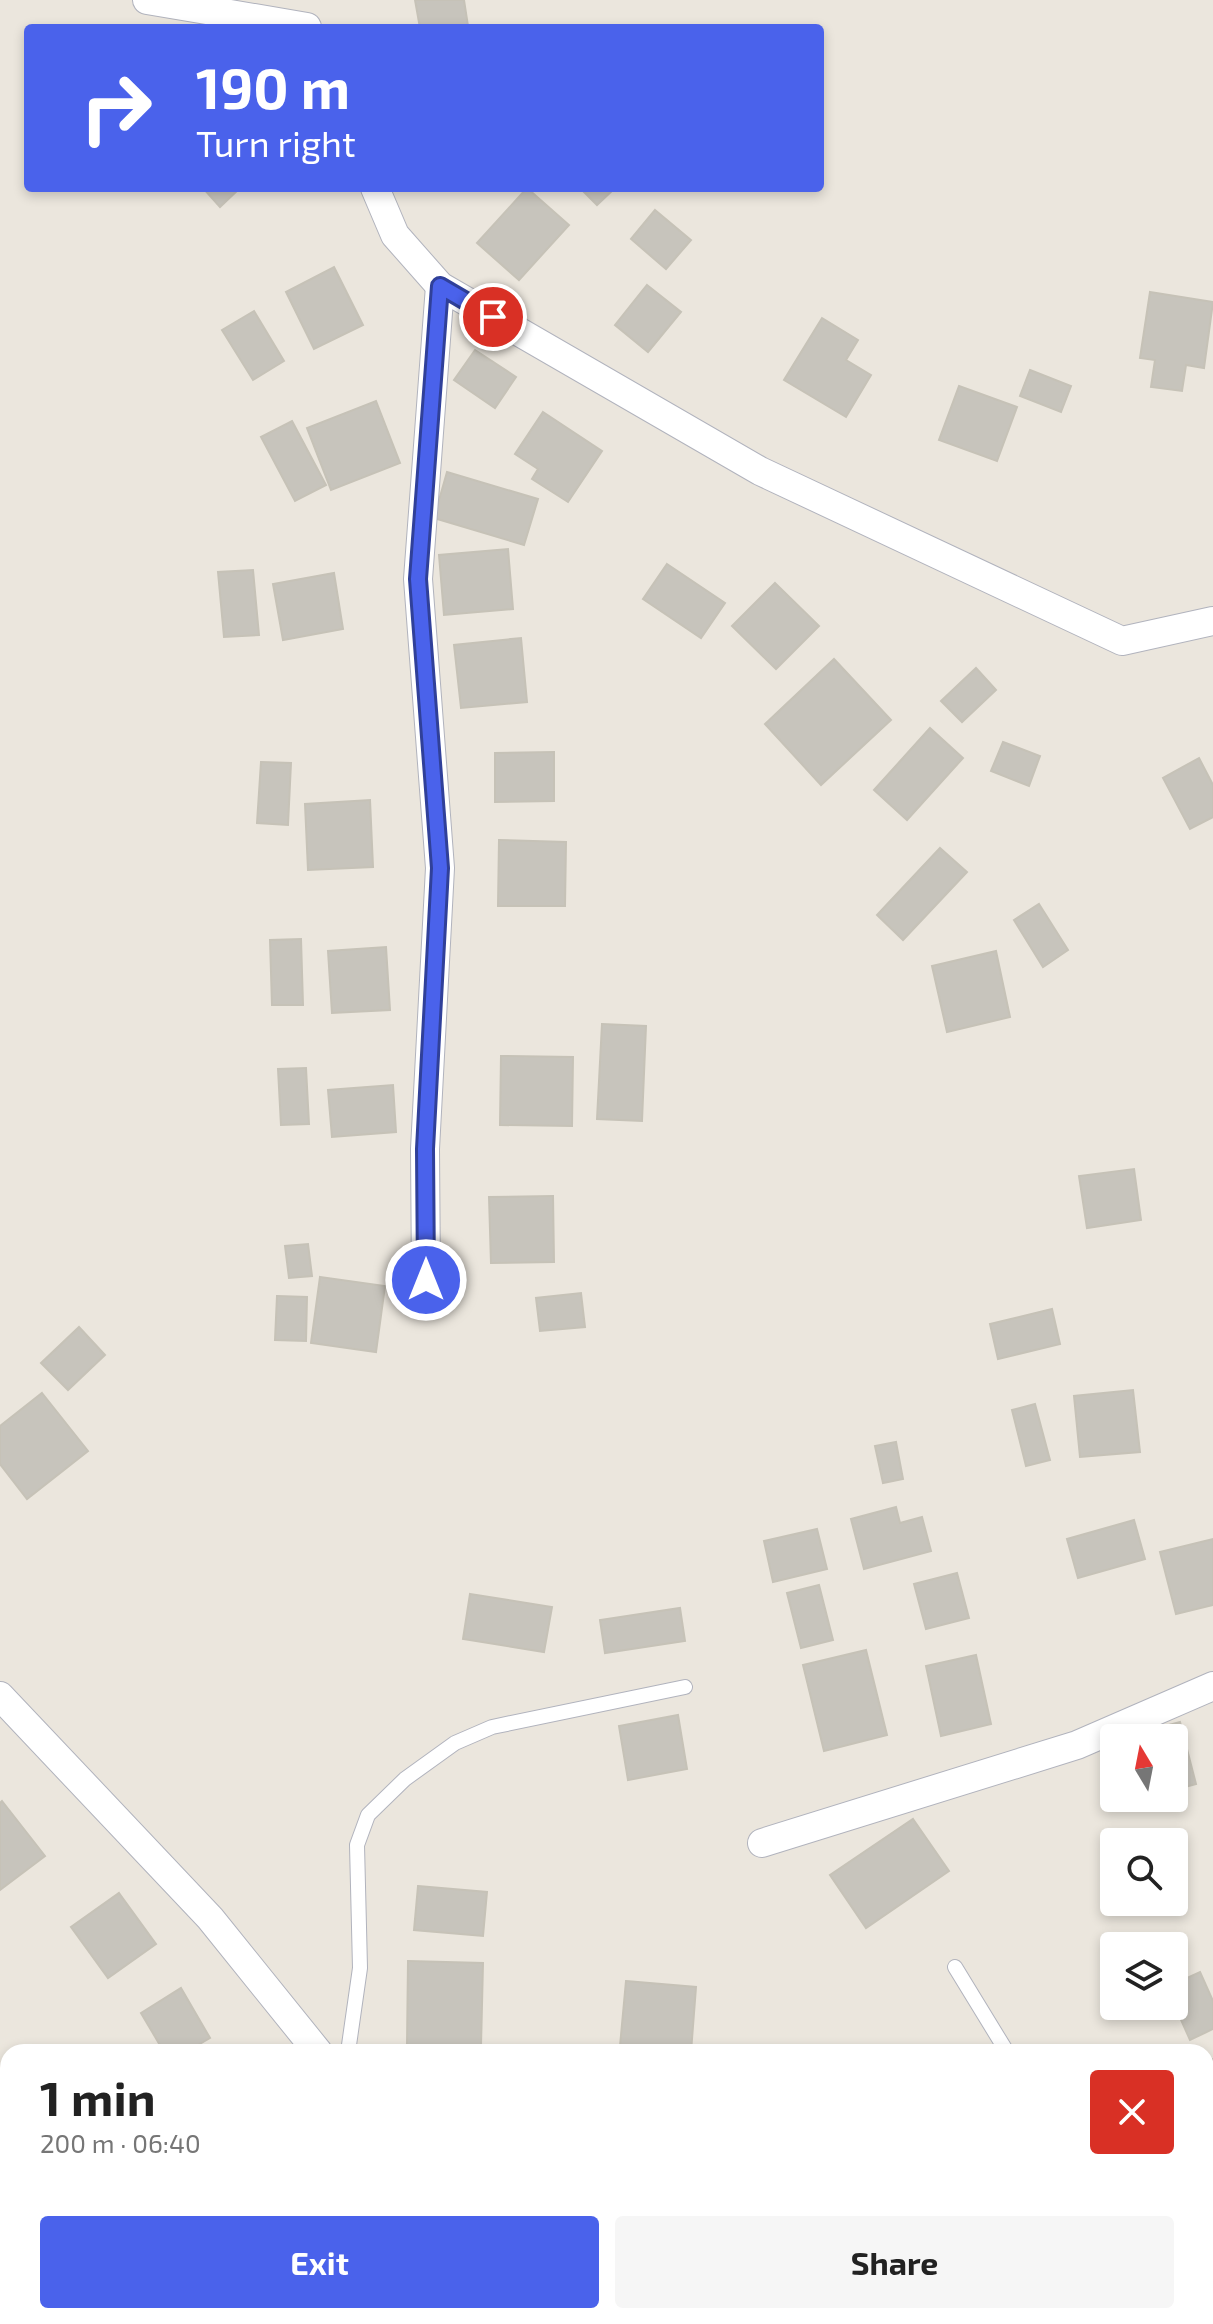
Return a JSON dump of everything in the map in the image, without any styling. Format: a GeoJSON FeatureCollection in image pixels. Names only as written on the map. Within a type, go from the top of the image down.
{"type":"FeatureCollection","features":[{"type":"Feature","properties":{"kind":"street"},"geometry":{"type":"LineString","coordinates":[[147,0],[284,24]]}},
{"type":"Feature","properties":{"kind":"street"},"geometry":{"type":"LineString","coordinates":[[299,0],[306,24]]}},
{"type":"Feature","properties":{"kind":"street"},"geometry":{"type":"LineString","coordinates":[[377,192],[395,235],[440,286],[760,471],[1122,641],[1213,621]]}},
{"type":"Feature","properties":{"kind":"street"},"geometry":{"type":"LineString","coordinates":[[426,1280],[425,1149],[440,868],[418,579],[440,286]]}},
{"type":"Feature","properties":{"kind":"street"},"geometry":{"type":"LineString","coordinates":[[762,1843],[1077,1745],[1213,1686]]}},
{"type":"Feature","properties":{"kind":"street"},"geometry":{"type":"LineString","coordinates":[[0,1696],[210,1918],[312,2044]]}},
{"type":"Feature","properties":{"kind":"lane"},"geometry":{"type":"LineString","coordinates":[[349,2044],[360,1968],[357,1845],[368,1815],[405,1779],[455,1743],[492,1727],[685,1687]]}},
{"type":"Feature","properties":{"kind":"lane"},"geometry":{"type":"LineString","coordinates":[[955,1967],[1002,2044]]}},
{"type":"Feature","properties":{"kind":"building"},"geometry":{"type":"Polygon","coordinates":[[[415,0],[464,0],[468,24],[419,24],[415,0]]]}},
{"type":"Feature","properties":{"kind":"building"},"geometry":{"type":"Polygon","coordinates":[[[207,192],[236,192],[220,207],[207,192]]]}},
{"type":"Feature","properties":{"kind":"building"},"geometry":{"type":"Polygon","coordinates":[[[523,192],[532,192],[569,225],[519,280],[477,243],[523,192]]]}},
{"type":"Feature","properties":{"kind":"building"},"geometry":{"type":"Polygon","coordinates":[[[584,192],[611,192],[597,205],[584,192]]]}},
{"type":"Feature","properties":{"kind":"building"},"geometry":{"type":"Polygon","coordinates":[[[655,210],[691,240],[666,269],[631,239],[655,210]]]}},
{"type":"Feature","properties":{"kind":"building"},"geometry":{"type":"Polygon","coordinates":[[[334,267],[363,325],[314,349],[286,292],[334,267]]]}},
{"type":"Feature","properties":{"kind":"building"},"geometry":{"type":"Polygon","coordinates":[[[647,285],[681,312],[648,352],[615,325],[647,285]]]}},
{"type":"Feature","properties":{"kind":"building"},"geometry":{"type":"Polygon","coordinates":[[[1150,292],[1213,302],[1204,368],[1186,365],[1182,391],[1151,387],[1155,360],[1140,358],[1150,292]]]}},
{"type":"Feature","properties":{"kind":"building"},"geometry":{"type":"Polygon","coordinates":[[[254,311],[284,361],[253,380],[222,330],[254,311]]]}},
{"type":"Feature","properties":{"kind":"building"},"geometry":{"type":"Polygon","coordinates":[[[822,318],[858,340],[846,360],[871,375],[846,417],[784,380],[822,318]]]}},
{"type":"Feature","properties":{"kind":"building"},"geometry":{"type":"Polygon","coordinates":[[[475,350],[516,377],[495,408],[454,380],[475,350]]]}},
{"type":"Feature","properties":{"kind":"building"},"geometry":{"type":"Polygon","coordinates":[[[1030,370],[1071,386],[1061,412],[1020,396],[1030,370]]]}},
{"type":"Feature","properties":{"kind":"building"},"geometry":{"type":"Polygon","coordinates":[[[959,386],[1017,407],[997,461],[939,440],[959,386]]]}},
{"type":"Feature","properties":{"kind":"building"},"geometry":{"type":"Polygon","coordinates":[[[376,401],[400,463],[331,490],[307,428],[376,401]]]}},
{"type":"Feature","properties":{"kind":"building"},"geometry":{"type":"Polygon","coordinates":[[[543,412],[602,451],[568,502],[532,479],[538,469],[515,454],[543,412]]]}},
{"type":"Feature","properties":{"kind":"building"},"geometry":{"type":"Polygon","coordinates":[[[292,421],[326,485],[295,501],[261,437],[292,421]]]}},
{"type":"Feature","properties":{"kind":"building"},"geometry":{"type":"Polygon","coordinates":[[[447,472],[538,499],[524,545],[434,518],[447,472]]]}},
{"type":"Feature","properties":{"kind":"building"},"geometry":{"type":"Polygon","coordinates":[[[508,549],[513,609],[444,615],[439,555],[508,549]]]}},
{"type":"Feature","properties":{"kind":"building"},"geometry":{"type":"Polygon","coordinates":[[[667,564],[725,603],[701,638],[643,599],[667,564]]]}},
{"type":"Feature","properties":{"kind":"building"},"geometry":{"type":"Polygon","coordinates":[[[253,570],[259,635],[224,637],[218,572],[253,570]]]}},
{"type":"Feature","properties":{"kind":"building"},"geometry":{"type":"Polygon","coordinates":[[[334,573],[343,629],[283,640],[273,584],[334,573]]]}},
{"type":"Feature","properties":{"kind":"building"},"geometry":{"type":"Polygon","coordinates":[[[775,583],[819,626],[776,669],[732,626],[775,583]]]}},
{"type":"Feature","properties":{"kind":"building"},"geometry":{"type":"Polygon","coordinates":[[[521,638],[527,702],[461,708],[454,645],[521,638]]]}},
{"type":"Feature","properties":{"kind":"building"},"geometry":{"type":"Polygon","coordinates":[[[834,659],[891,720],[821,785],[765,724],[834,659]]]}},
{"type":"Feature","properties":{"kind":"building"},"geometry":{"type":"Polygon","coordinates":[[[976,668],[996,690],[962,722],[941,701],[976,668]]]}},
{"type":"Feature","properties":{"kind":"building"},"geometry":{"type":"Polygon","coordinates":[[[930,728],[963,758],[907,820],[874,790],[930,728]]]}},
{"type":"Feature","properties":{"kind":"building"},"geometry":{"type":"Polygon","coordinates":[[[1003,742],[1040,756],[1029,786],[991,771],[1003,742]]]}},
{"type":"Feature","properties":{"kind":"building"},"geometry":{"type":"Polygon","coordinates":[[[554,752],[554,801],[495,802],[495,753],[554,752]]]}},
{"type":"Feature","properties":{"kind":"building"},"geometry":{"type":"Polygon","coordinates":[[[1199,758],[1213,785],[1213,817],[1190,829],[1163,778],[1199,758]]]}},
{"type":"Feature","properties":{"kind":"building"},"geometry":{"type":"Polygon","coordinates":[[[261,762],[291,763],[288,825],[257,823],[261,762]]]}},
{"type":"Feature","properties":{"kind":"building"},"geometry":{"type":"Polygon","coordinates":[[[370,800],[373,867],[308,870],[305,804],[370,800]]]}},
{"type":"Feature","properties":{"kind":"building"},"geometry":{"type":"Polygon","coordinates":[[[499,840],[566,842],[565,906],[498,906],[499,840]]]}},
{"type":"Feature","properties":{"kind":"building"},"geometry":{"type":"Polygon","coordinates":[[[940,848],[967,872],[903,940],[877,915],[940,848]]]}},
{"type":"Feature","properties":{"kind":"building"},"geometry":{"type":"Polygon","coordinates":[[[1039,904],[1068,950],[1043,967],[1014,920],[1039,904]]]}},
{"type":"Feature","properties":{"kind":"building"},"geometry":{"type":"Polygon","coordinates":[[[301,939],[303,1005],[272,1005],[270,940],[301,939]]]}},
{"type":"Feature","properties":{"kind":"building"},"geometry":{"type":"Polygon","coordinates":[[[386,947],[390,1010],[332,1013],[328,951],[386,947]]]}},
{"type":"Feature","properties":{"kind":"building"},"geometry":{"type":"Polygon","coordinates":[[[996,951],[1010,1017],[947,1032],[932,966],[996,951]]]}},
{"type":"Feature","properties":{"kind":"building"},"geometry":{"type":"Polygon","coordinates":[[[602,1024],[646,1026],[642,1121],[597,1119],[602,1024]]]}},
{"type":"Feature","properties":{"kind":"building"},"geometry":{"type":"Polygon","coordinates":[[[501,1056],[573,1057],[572,1126],[500,1125],[501,1056]]]}},
{"type":"Feature","properties":{"kind":"building"},"geometry":{"type":"Polygon","coordinates":[[[306,1068],[309,1124],[281,1125],[278,1069],[306,1068]]]}},
{"type":"Feature","properties":{"kind":"building"},"geometry":{"type":"Polygon","coordinates":[[[393,1085],[396,1132],[332,1137],[328,1090],[393,1085]]]}},
{"type":"Feature","properties":{"kind":"building"},"geometry":{"type":"Polygon","coordinates":[[[1134,1169],[1141,1220],[1087,1228],[1079,1176],[1134,1169]]]}},
{"type":"Feature","properties":{"kind":"building"},"geometry":{"type":"Polygon","coordinates":[[[553,1196],[554,1262],[491,1263],[489,1197],[553,1196]]]}},
{"type":"Feature","properties":{"kind":"building"},"geometry":{"type":"Polygon","coordinates":[[[308,1244],[312,1276],[289,1278],[285,1246],[308,1244]]]}},
{"type":"Feature","properties":{"kind":"building"},"geometry":{"type":"Polygon","coordinates":[[[320,1277],[385,1286],[376,1352],[311,1343],[320,1277]]]}},
{"type":"Feature","properties":{"kind":"building"},"geometry":{"type":"Polygon","coordinates":[[[581,1293],[585,1327],[540,1331],[536,1298],[581,1293]]]}},
{"type":"Feature","properties":{"kind":"building"},"geometry":{"type":"Polygon","coordinates":[[[277,1296],[307,1297],[306,1341],[275,1340],[277,1296]]]}},
{"type":"Feature","properties":{"kind":"building"},"geometry":{"type":"Polygon","coordinates":[[[1052,1309],[1060,1344],[998,1359],[990,1324],[1052,1309]]]}},
{"type":"Feature","properties":{"kind":"building"},"geometry":{"type":"Polygon","coordinates":[[[79,1327],[105,1355],[68,1390],[41,1363],[79,1327]]]}},
{"type":"Feature","properties":{"kind":"building"},"geometry":{"type":"Polygon","coordinates":[[[1133,1390],[1140,1452],[1080,1457],[1074,1396],[1133,1390]]]}},
{"type":"Feature","properties":{"kind":"building"},"geometry":{"type":"Polygon","coordinates":[[[42,1393],[88,1451],[27,1499],[0,1464],[0,1426],[42,1393]]]}},
{"type":"Feature","properties":{"kind":"building"},"geometry":{"type":"Polygon","coordinates":[[[1035,1404],[1050,1460],[1026,1466],[1012,1410],[1035,1404]]]}},
{"type":"Feature","properties":{"kind":"building"},"geometry":{"type":"Polygon","coordinates":[[[896,1442],[903,1479],[883,1483],[875,1446],[896,1442]]]}},
{"type":"Feature","properties":{"kind":"building"},"geometry":{"type":"Polygon","coordinates":[[[896,1507],[900,1523],[922,1517],[931,1551],[864,1569],[851,1519],[896,1507]]]}},
{"type":"Feature","properties":{"kind":"building"},"geometry":{"type":"Polygon","coordinates":[[[1134,1520],[1145,1559],[1078,1578],[1067,1539],[1134,1520]]]}},
{"type":"Feature","properties":{"kind":"building"},"geometry":{"type":"Polygon","coordinates":[[[817,1529],[827,1569],[773,1582],[764,1541],[817,1529]]]}},
{"type":"Feature","properties":{"kind":"building"},"geometry":{"type":"Polygon","coordinates":[[[1213,1539],[1213,1605],[1176,1614],[1160,1552],[1213,1539]]]}},
{"type":"Feature","properties":{"kind":"building"},"geometry":{"type":"Polygon","coordinates":[[[957,1573],[969,1618],[926,1629],[914,1584],[957,1573]]]}},
{"type":"Feature","properties":{"kind":"building"},"geometry":{"type":"Polygon","coordinates":[[[819,1585],[833,1640],[801,1648],[787,1593],[819,1585]]]}},
{"type":"Feature","properties":{"kind":"building"},"geometry":{"type":"Polygon","coordinates":[[[470,1594],[552,1607],[544,1652],[463,1639],[470,1594]]]}},
{"type":"Feature","properties":{"kind":"building"},"geometry":{"type":"Polygon","coordinates":[[[680,1608],[685,1641],[605,1653],[600,1620],[680,1608]]]}},
{"type":"Feature","properties":{"kind":"building"},"geometry":{"type":"Polygon","coordinates":[[[866,1650],[887,1735],[824,1751],[803,1665],[866,1650]]]}},
{"type":"Feature","properties":{"kind":"building"},"geometry":{"type":"Polygon","coordinates":[[[976,1655],[991,1724],[941,1736],[926,1666],[976,1655]]]}},
{"type":"Feature","properties":{"kind":"building"},"geometry":{"type":"Polygon","coordinates":[[[678,1715],[687,1769],[628,1780],[619,1726],[678,1715]]]}},
{"type":"Feature","properties":{"kind":"building"},"geometry":{"type":"Polygon","coordinates":[[[1188,1753],[1196,1784],[1188,1786],[1188,1753]]]}},
{"type":"Feature","properties":{"kind":"building"},"geometry":{"type":"Polygon","coordinates":[[[2,1801],[45,1856],[0,1890],[0,1803],[2,1801]]]}},
{"type":"Feature","properties":{"kind":"building"},"geometry":{"type":"Polygon","coordinates":[[[913,1819],[949,1871],[866,1928],[830,1875],[913,1819]]]}},
{"type":"Feature","properties":{"kind":"building"},"geometry":{"type":"Polygon","coordinates":[[[418,1886],[487,1892],[483,1936],[414,1930],[418,1886]]]}},
{"type":"Feature","properties":{"kind":"building"},"geometry":{"type":"Polygon","coordinates":[[[119,1893],[156,1944],[108,1978],[71,1927],[119,1893]]]}},
{"type":"Feature","properties":{"kind":"building"},"geometry":{"type":"Polygon","coordinates":[[[408,1961],[483,1963],[481,2044],[407,2044],[408,1961]]]}},
{"type":"Feature","properties":{"kind":"building"},"geometry":{"type":"Polygon","coordinates":[[[1200,1972],[1213,2001],[1213,2029],[1190,2040],[1181,2020],[1188,2020],[1188,1978],[1200,1972]]]}},
{"type":"Feature","properties":{"kind":"building"},"geometry":{"type":"Polygon","coordinates":[[[626,1981],[696,1987],[692,2044],[620,2044],[626,1981]]]}},
{"type":"Feature","properties":{"kind":"building"},"geometry":{"type":"Polygon","coordinates":[[[181,1988],[210,2038],[200,2044],[159,2044],[141,2013],[181,1988]]]}},
{"type":"Feature","properties":{"kind":"route"},"geometry":{"type":"LineString","coordinates":[[426,1280],[425,1149],[440,868],[418,579],[440,286],[493,317]]}}]}
